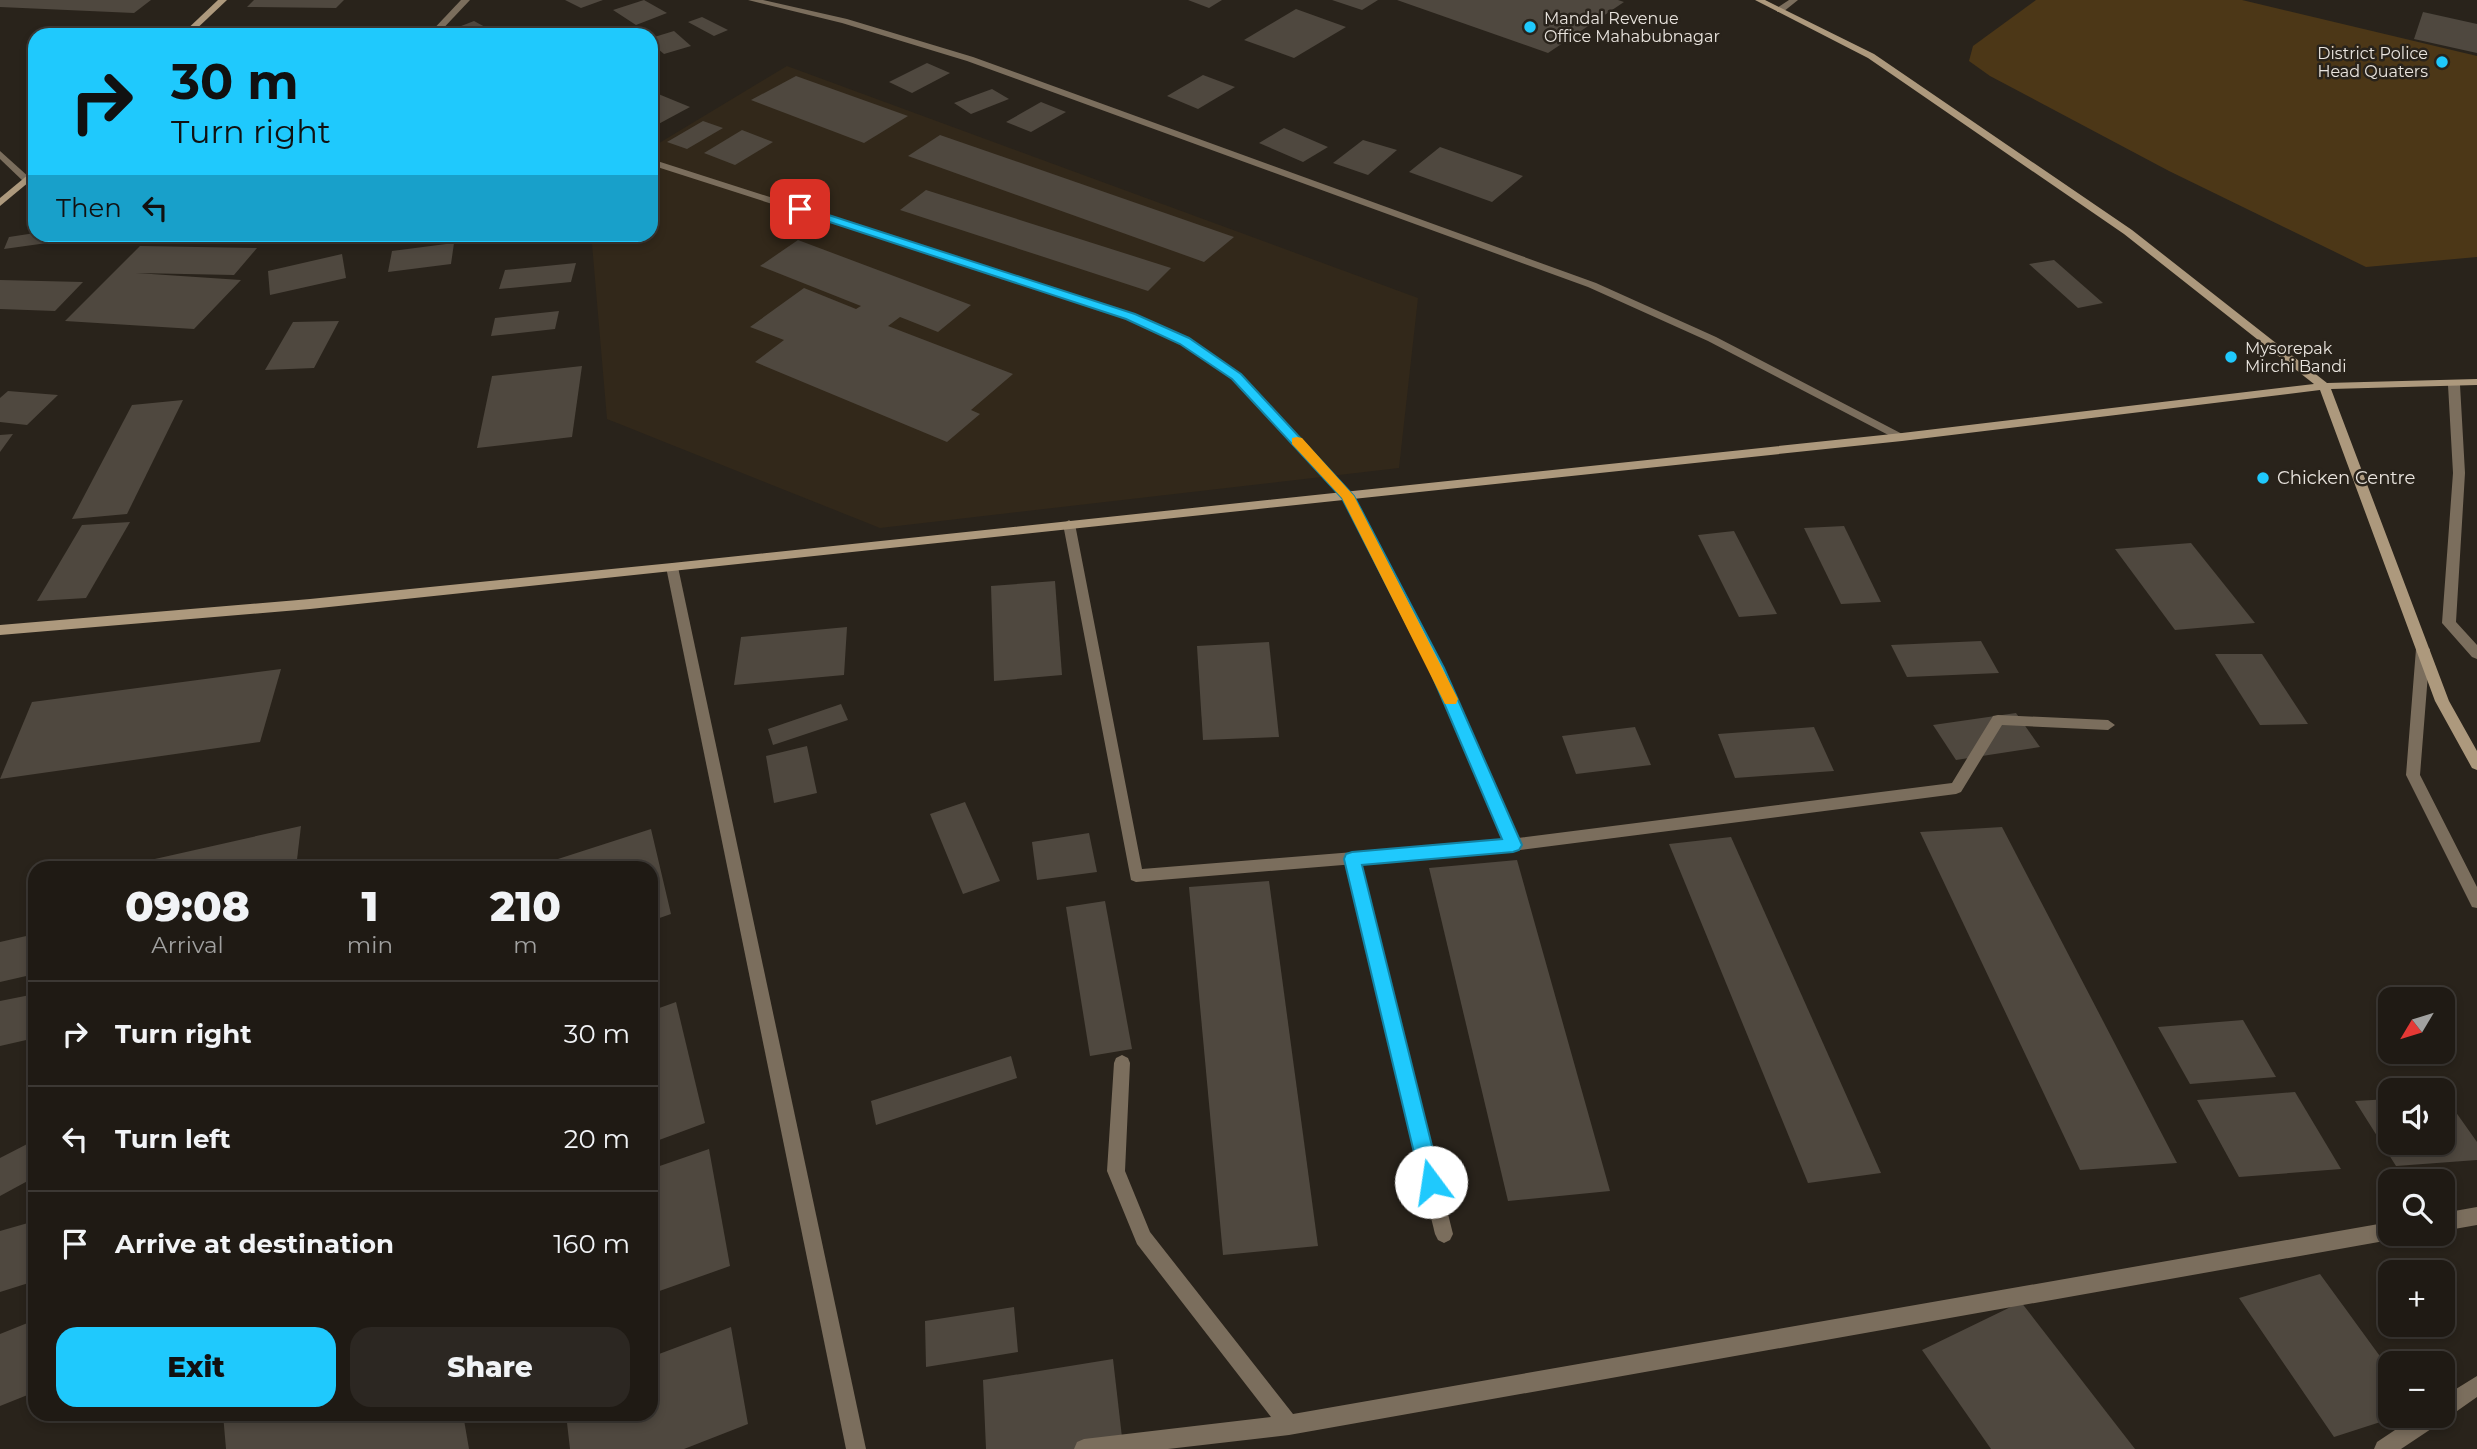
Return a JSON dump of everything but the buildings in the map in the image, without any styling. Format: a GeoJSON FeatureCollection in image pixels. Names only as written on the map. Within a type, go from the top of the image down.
{"type":"FeatureCollection","features":[{"type":"Feature","properties":{"kind":"main road"},"geometry":{"type":"LineString","coordinates":[[193,28],[223,0]]}},
{"type":"Feature","properties":{"kind":"main road"},"geometry":{"type":"LineString","coordinates":[[1759,0],[1871,56],[2128,232],[2324,386],[2442,701],[2477,764]]}},
{"type":"Feature","properties":{"kind":"main road"},"geometry":{"type":"LineString","coordinates":[[0,203],[27,180]]}},
{"type":"Feature","properties":{"kind":"main road"},"geometry":{"type":"LineString","coordinates":[[0,630],[310,604],[1902,438],[2324,386],[2454,385],[2477,382]]}},
{"type":"Feature","properties":{"kind":"street"},"geometry":{"type":"LineString","coordinates":[[439,28],[466,0]]}},
{"type":"Feature","properties":{"kind":"street"},"geometry":{"type":"LineString","coordinates":[[752,0],[844,21],[970,59],[1591,285],[1712,339],[1902,438]]}},
{"type":"Feature","properties":{"kind":"street"},"geometry":{"type":"LineString","coordinates":[[1780,10],[1794,0]]}},
{"type":"Feature","properties":{"kind":"street"},"geometry":{"type":"LineString","coordinates":[[0,153],[27,180]]}},
{"type":"Feature","properties":{"kind":"street"},"geometry":{"type":"LineString","coordinates":[[658,164],[1131,316],[1184,341],[1236,377],[1348,496],[1437,668],[1513,845]]}},
{"type":"Feature","properties":{"kind":"street"},"geometry":{"type":"LineString","coordinates":[[2454,385],[2459,472],[2449,623],[2477,654]]}},
{"type":"Feature","properties":{"kind":"street"},"geometry":{"type":"LineString","coordinates":[[1069,524],[1136,876],[1513,845],[1956,788],[1998,720],[2108,725]]}},
{"type":"Feature","properties":{"kind":"street"},"geometry":{"type":"LineString","coordinates":[[672,567],[856,1449]]}},
{"type":"Feature","properties":{"kind":"street"},"geometry":{"type":"LineString","coordinates":[[2423,649],[2413,775],[2477,902]]}},
{"type":"Feature","properties":{"kind":"street"},"geometry":{"type":"LineString","coordinates":[[1352,859],[1444,1234]]}},
{"type":"Feature","properties":{"kind":"street"},"geometry":{"type":"LineString","coordinates":[[1122,1063],[1116,1171],[1143,1238],[1289,1425]]}},
{"type":"Feature","properties":{"kind":"street"},"geometry":{"type":"LineString","coordinates":[[2455,1220],[2477,1216]]}},
{"type":"Feature","properties":{"kind":"street"},"geometry":{"type":"LineString","coordinates":[[1084,1449],[1289,1425],[2378,1233]]}},
{"type":"Feature","properties":{"kind":"street"},"geometry":{"type":"LineString","coordinates":[[2455,1401],[2477,1386]]}},
{"type":"Feature","properties":{"kind":"street"},"geometry":{"type":"LineString","coordinates":[[2385,1449],[2416,1428]]}},
{"type":"Feature","properties":{"kind":"shaded area"},"geometry":{"type":"Polygon","coordinates":[[[2036,0],[2242,0],[2477,56],[2477,257],[2366,267],[2169,171],[1990,76],[1969,61],[1973,46],[2036,0]]]}},
{"type":"Feature","properties":{"kind":"shaded area"},"geometry":{"type":"Polygon","coordinates":[[[787,66],[1418,298],[1399,468],[880,528],[607,419],[592,244],[658,242],[658,144],[787,66]]]}},
{"type":"Feature","properties":{"kind":"slow traffic"},"geometry":{"type":"LineString","coordinates":[[1297,441],[1348,496],[1437,668],[1450,699]]}},
{"type":"Feature","properties":{"kind":"place","name":"Mandal Revenue Office Mahabubnagar"},"geometry":{"type":"Point","coordinates":[1530,27]}},
{"type":"Feature","properties":{"kind":"place","name":"District Police Head Quaters"},"geometry":{"type":"Point","coordinates":[2442,62]}},
{"type":"Feature","properties":{"kind":"place","name":"Mysorepak Mirchi Bandi"},"geometry":{"type":"Point","coordinates":[2231,357]}},
{"type":"Feature","properties":{"kind":"place","name":"Chicken Centre"},"geometry":{"type":"Point","coordinates":[2263,478]}},
{"type":"Feature","properties":{"kind":"route"},"geometry":{"type":"LineString","coordinates":[[800,209],[1131,316],[1184,341],[1236,377],[1348,496],[1437,668],[1513,845],[1352,859],[1431,1182]]}}]}
